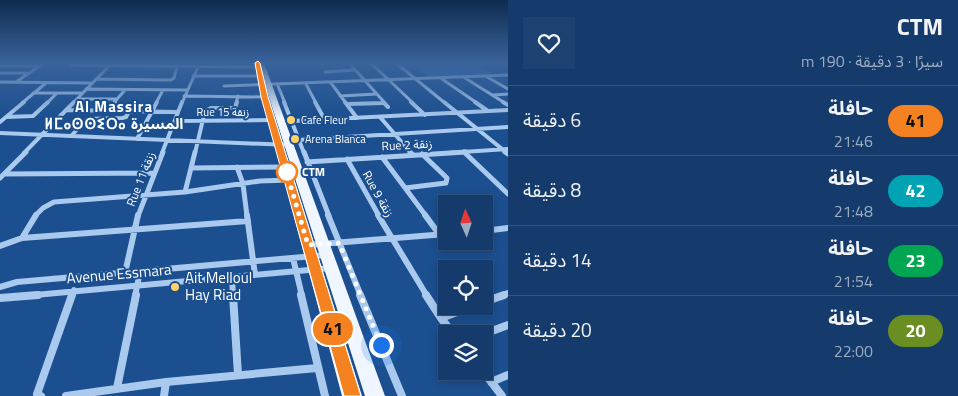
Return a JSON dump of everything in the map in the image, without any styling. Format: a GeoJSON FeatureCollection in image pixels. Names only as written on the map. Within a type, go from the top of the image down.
{"type":"FeatureCollection","features":[{"type":"Feature","properties":{"kind":"main road"},"geometry":{"type":"LineString","coordinates":[[265,81],[272,120],[286,141],[285,167],[352,396]]}},
{"type":"Feature","properties":{"kind":"main road"},"geometry":{"type":"LineString","coordinates":[[266,81],[376,396]]}},
{"type":"Feature","properties":{"kind":"street","name":"Rue 11 زنقة"},"geometry":{"type":"LineString","coordinates":[[125,273],[134,230],[145,195],[191,81]]}},
{"type":"Feature","properties":{"kind":"street"},"geometry":{"type":"LineString","coordinates":[[224,86],[242,81]]}},
{"type":"Feature","properties":{"kind":"street"},"geometry":{"type":"LineString","coordinates":[[184,96],[238,96],[257,81]]}},
{"type":"Feature","properties":{"kind":"street"},"geometry":{"type":"LineString","coordinates":[[267,81],[292,121],[286,141]]}},
{"type":"Feature","properties":{"kind":"street"},"geometry":{"type":"LineString","coordinates":[[293,81],[306,84],[377,81]]}},
{"type":"Feature","properties":{"kind":"street"},"geometry":{"type":"LineString","coordinates":[[389,81],[425,115]]}},
{"type":"Feature","properties":{"kind":"street"},"geometry":{"type":"LineString","coordinates":[[417,81],[508,154]]}},
{"type":"Feature","properties":{"kind":"street"},"geometry":{"type":"LineString","coordinates":[[447,81],[489,111]]}},
{"type":"Feature","properties":{"kind":"street"},"geometry":{"type":"LineString","coordinates":[[472,81],[508,104]]}},
{"type":"Feature","properties":{"kind":"street"},"geometry":{"type":"LineString","coordinates":[[496,81],[508,89]]}},
{"type":"Feature","properties":{"kind":"street"},"geometry":{"type":"LineString","coordinates":[[0,82],[92,83]]}},
{"type":"Feature","properties":{"kind":"street"},"geometry":{"type":"LineString","coordinates":[[0,122],[46,82]]}},
{"type":"Feature","properties":{"kind":"street"},"geometry":{"type":"LineString","coordinates":[[365,82],[388,107]]}},
{"type":"Feature","properties":{"kind":"street"},"geometry":{"type":"LineString","coordinates":[[2,176],[92,83]]}},
{"type":"Feature","properties":{"kind":"street"},"geometry":{"type":"LineString","coordinates":[[331,83],[357,118]]}},
{"type":"Feature","properties":{"kind":"street"},"geometry":{"type":"LineString","coordinates":[[306,84],[325,120]]}},
{"type":"Feature","properties":{"kind":"street"},"geometry":{"type":"LineString","coordinates":[[86,89],[187,90]]}},
{"type":"Feature","properties":{"kind":"street"},"geometry":{"type":"LineString","coordinates":[[108,111],[124,90]]}},
{"type":"Feature","properties":{"kind":"street"},"geometry":{"type":"LineString","coordinates":[[137,139],[163,90]]}},
{"type":"Feature","properties":{"kind":"street"},"geometry":{"type":"LineString","coordinates":[[33,93],[83,93]]}},
{"type":"Feature","properties":{"kind":"street"},"geometry":{"type":"LineString","coordinates":[[6,117],[33,116],[57,93]]}},
{"type":"Feature","properties":{"kind":"street"},"geometry":{"type":"LineString","coordinates":[[340,96],[376,94]]}},
{"type":"Feature","properties":{"kind":"street"},"geometry":{"type":"LineString","coordinates":[[492,95],[508,94]]}},
{"type":"Feature","properties":{"kind":"street"},"geometry":{"type":"LineString","coordinates":[[185,192],[206,109],[236,107],[238,96]]}},
{"type":"Feature","properties":{"kind":"street"},"geometry":{"type":"LineString","coordinates":[[77,99],[117,99]]}},
{"type":"Feature","properties":{"kind":"street"},"geometry":{"type":"LineString","coordinates":[[347,104],[383,102]]}},
{"type":"Feature","properties":{"kind":"street"},"geometry":{"type":"LineString","coordinates":[[66,110],[178,112]]}},
{"type":"Feature","properties":{"kind":"street"},"geometry":{"type":"LineString","coordinates":[[292,121],[508,110]]}},
{"type":"Feature","properties":{"kind":"street"},"geometry":{"type":"LineString","coordinates":[[71,136],[87,119],[122,118],[129,111]]}},
{"type":"Feature","properties":{"kind":"street"},"geometry":{"type":"LineString","coordinates":[[380,117],[413,155]]}},
{"type":"Feature","properties":{"kind":"street","name":"Rue 15 زنقة"},"geometry":{"type":"LineString","coordinates":[[175,121],[272,120]]}},
{"type":"Feature","properties":{"kind":"street"},"geometry":{"type":"LineString","coordinates":[[0,133],[198,141],[286,141],[508,127]]}},
{"type":"Feature","properties":{"kind":"street"},"geometry":{"type":"LineString","coordinates":[[286,141],[307,162],[402,396]]}},
{"type":"Feature","properties":{"kind":"street","name":"Rue 2 زنقة"},"geometry":{"type":"LineString","coordinates":[[307,162],[508,149]]}},
{"type":"Feature","properties":{"kind":"street"},"geometry":{"type":"LineString","coordinates":[[464,152],[508,194]]}},
{"type":"Feature","properties":{"kind":"street"},"geometry":{"type":"LineString","coordinates":[[405,188],[446,183],[447,178],[444,174],[422,154]]}},
{"type":"Feature","properties":{"kind":"street"},"geometry":{"type":"LineString","coordinates":[[382,157],[438,233]]}},
{"type":"Feature","properties":{"kind":"street","name":"Rue 9 زنقة"},"geometry":{"type":"LineString","coordinates":[[347,159],[391,238],[446,325]]}},
{"type":"Feature","properties":{"kind":"street"},"geometry":{"type":"LineString","coordinates":[[237,167],[243,184],[256,275]]}},
{"type":"Feature","properties":{"kind":"street"},"geometry":{"type":"LineString","coordinates":[[191,168],[285,167]]}},
{"type":"Feature","properties":{"kind":"street"},"geometry":{"type":"LineString","coordinates":[[2,176],[154,173]]}},
{"type":"Feature","properties":{"kind":"street"},"geometry":{"type":"LineString","coordinates":[[22,238],[38,210],[46,204],[185,192],[289,180]]}},
{"type":"Feature","properties":{"kind":"street"},"geometry":{"type":"LineString","coordinates":[[0,246],[22,238],[248,221]]}},
{"type":"Feature","properties":{"kind":"street"},"geometry":{"type":"LineString","coordinates":[[493,229],[508,228]]}},
{"type":"Feature","properties":{"kind":"street"},"geometry":{"type":"LineString","coordinates":[[310,251],[324,250],[339,243],[438,234]]}},
{"type":"Feature","properties":{"kind":"street","name":"Avenue Essmara"},"geometry":{"type":"LineString","coordinates":[[0,287],[17,282],[293,258],[310,251],[324,250]]}},
{"type":"Feature","properties":{"kind":"street"},"geometry":{"type":"LineString","coordinates":[[293,258],[325,396]]}},
{"type":"Feature","properties":{"kind":"street","name":"Avenue Essmara"},"geometry":{"type":"LineString","coordinates":[[0,298],[331,268]]}},
{"type":"Feature","properties":{"kind":"street"},"geometry":{"type":"LineString","coordinates":[[117,388],[140,272]]}},
{"type":"Feature","properties":{"kind":"street"},"geometry":{"type":"LineString","coordinates":[[232,277],[238,375]]}},
{"type":"Feature","properties":{"kind":"street"},"geometry":{"type":"LineString","coordinates":[[41,396],[37,394],[74,290]]}},
{"type":"Feature","properties":{"kind":"street"},"geometry":{"type":"LineString","coordinates":[[493,299],[508,294]]}},
{"type":"Feature","properties":{"kind":"street"},"geometry":{"type":"LineString","coordinates":[[441,318],[449,315]]}},
{"type":"Feature","properties":{"kind":"street"},"geometry":{"type":"LineString","coordinates":[[493,331],[508,325]]}},
{"type":"Feature","properties":{"kind":"street"},"geometry":{"type":"LineString","coordinates":[[66,396],[166,382],[318,368]]}},
{"type":"Feature","properties":{"kind":"street"},"geometry":{"type":"LineString","coordinates":[[502,396],[491,382],[508,376]]}},
{"type":"Feature","properties":{"kind":"street"},"geometry":{"type":"LineString","coordinates":[[164,396],[166,382]]}},
{"type":"Feature","properties":{"kind":"bus line","name":"41"},"geometry":{"type":"LineString","coordinates":[[261,81],[352,396]]}},
{"type":"Feature","properties":{"kind":"place","name":"Cafe Fleur"},"geometry":{"type":"Point","coordinates":[291,120]}},
{"type":"Feature","properties":{"kind":"place","name":"Arena Blanca"},"geometry":{"type":"Point","coordinates":[295,139]}},
{"type":"Feature","properties":{"kind":"place","name":"CTM"},"geometry":{"type":"Point","coordinates":[287,172]}},
{"type":"Feature","properties":{"kind":"place","name":"Ait Melloul Hay Riad"},"geometry":{"type":"Point","coordinates":[175,287]}},
{"type":"Feature","properties":{"kind":"district","name":"Al Massira ⵍⵎⴰⵙⵙⵉⵔⴰ المسيرة"},"geometry":{"type":"Point","coordinates":[114,116]}},
{"type":"Feature","properties":{"kind":"route"},"geometry":{"type":"LineString","coordinates":[[287,172],[285,167],[308,245],[339,243],[381,345]]}}]}
